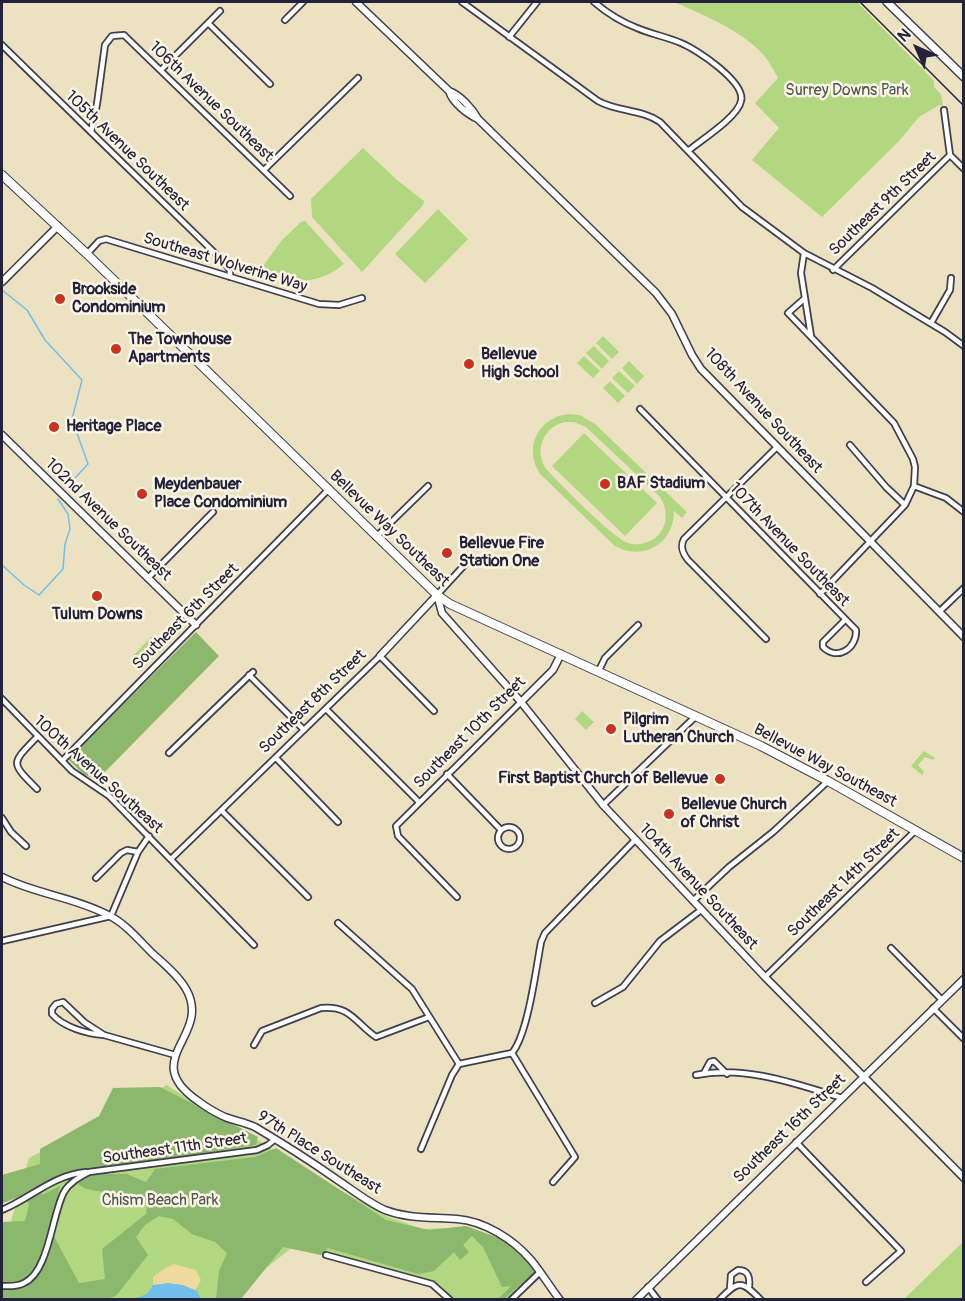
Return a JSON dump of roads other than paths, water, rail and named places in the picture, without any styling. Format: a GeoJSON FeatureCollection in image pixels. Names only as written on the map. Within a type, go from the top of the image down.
{"type":"FeatureCollection","features":[{"type":"Feature","properties":{"kind":"main road"},"geometry":{"type":"LineString","coordinates":[[887,2],[963,77]]}},
{"type":"Feature","properties":{"kind":"main road","name":"Bellevue Way Southeast"},"geometry":{"type":"LineString","coordinates":[[2,175],[58,226],[437,595],[450,604],[761,746],[828,781],[963,858]]}},
{"type":"Feature","properties":{"kind":"street"},"geometry":{"type":"LineString","coordinates":[[285,20],[303,2]]}},
{"type":"Feature","properties":{"kind":"street","name":"108th Avenue Southeast"},"geometry":{"type":"LineString","coordinates":[[356,2],[449,91],[451,97],[470,115],[478,119],[656,292],[672,314],[701,369],[963,638]]}},
{"type":"Feature","properties":{"kind":"street"},"geometry":{"type":"LineString","coordinates":[[462,2],[598,101],[612,107],[652,116],[667,127],[742,207],[804,253],[833,270],[872,288],[931,323],[963,346]]}},
{"type":"Feature","properties":{"kind":"street"},"geometry":{"type":"LineString","coordinates":[[509,37],[537,2]]}},
{"type":"Feature","properties":{"kind":"street"},"geometry":{"type":"LineString","coordinates":[[594,2],[615,17],[637,28],[697,51],[736,84],[741,100],[736,111],[688,151]]}},
{"type":"Feature","properties":{"kind":"street"},"geometry":{"type":"LineString","coordinates":[[161,70],[220,12]]}},
{"type":"Feature","properties":{"kind":"street"},"geometry":{"type":"LineString","coordinates":[[208,23],[270,84]]}},
{"type":"Feature","properties":{"kind":"street","name":"106th Avenue Southeast"},"geometry":{"type":"LineString","coordinates":[[91,132],[105,45],[112,36],[121,34],[128,38],[290,196]]}},
{"type":"Feature","properties":{"kind":"street","name":"105th Avenue Southeast"},"geometry":{"type":"LineString","coordinates":[[2,45],[224,262],[230,270],[230,278]]}},
{"type":"Feature","properties":{"kind":"street"},"geometry":{"type":"LineString","coordinates":[[264,170],[358,78]]}},
{"type":"Feature","properties":{"kind":"street"},"geometry":{"type":"LineString","coordinates":[[944,110],[950,155],[963,169]]}},
{"type":"Feature","properties":{"kind":"street","name":"Southeast 9th Street"},"geometry":{"type":"LineString","coordinates":[[833,270],[950,155]]}},
{"type":"Feature","properties":{"kind":"street"},"geometry":{"type":"LineString","coordinates":[[2,282],[58,226]]}},
{"type":"Feature","properties":{"kind":"street","name":"Southeast Wolverine Way"},"geometry":{"type":"LineString","coordinates":[[87,254],[99,241],[110,240],[319,304],[339,305],[362,298]]}},
{"type":"Feature","properties":{"kind":"street"},"geometry":{"type":"LineString","coordinates":[[804,253],[801,268],[811,336]]}},
{"type":"Feature","properties":{"kind":"street"},"geometry":{"type":"LineString","coordinates":[[931,323],[950,290],[951,278]]}},
{"type":"Feature","properties":{"kind":"street"},"geometry":{"type":"LineString","coordinates":[[804,298],[788,313],[894,423],[915,467],[914,486],[905,505],[820,594]]}},
{"type":"Feature","properties":{"kind":"street","name":"107th Avenue Southeast"},"geometry":{"type":"LineString","coordinates":[[640,409],[856,630],[855,640],[847,651],[831,653],[823,647],[823,642],[845,620]]}},
{"type":"Feature","properties":{"kind":"street","name":"102nd Avenue Southeast"},"geometry":{"type":"LineString","coordinates":[[2,435],[196,625]]}},
{"type":"Feature","properties":{"kind":"street"},"geometry":{"type":"LineString","coordinates":[[850,445],[905,505]]}},
{"type":"Feature","properties":{"kind":"street"},"geometry":{"type":"LineString","coordinates":[[766,639],[688,560],[682,548],[684,539],[777,447]]}},
{"type":"Feature","properties":{"kind":"street"},"geometry":{"type":"LineString","coordinates":[[376,537],[428,486]]}},
{"type":"Feature","properties":{"kind":"street"},"geometry":{"type":"LineString","coordinates":[[914,486],[946,498],[963,512]]}},
{"type":"Feature","properties":{"kind":"street","name":"Southeast 6th Street"},"geometry":{"type":"LineString","coordinates":[[62,761],[328,490]]}},
{"type":"Feature","properties":{"kind":"street"},"geometry":{"type":"LineString","coordinates":[[148,578],[213,512]]}},
{"type":"Feature","properties":{"kind":"street","name":"Southeast 8th Street"},"geometry":{"type":"LineString","coordinates":[[171,859],[380,656],[470,560]]}},
{"type":"Feature","properties":{"kind":"street"},"geometry":{"type":"LineString","coordinates":[[939,612],[963,588]]}},
{"type":"Feature","properties":{"kind":"street","name":"104th Avenue Southeast"},"geometry":{"type":"LineString","coordinates":[[437,595],[442,613],[485,660],[603,805],[765,977],[963,1178]]}},
{"type":"Feature","properties":{"kind":"street"},"geometry":{"type":"LineString","coordinates":[[598,672],[605,658],[638,626]]}},
{"type":"Feature","properties":{"kind":"street","name":"Southeast 10th Street"},"geometry":{"type":"LineString","coordinates":[[457,897],[398,836],[396,829],[398,822],[552,670],[561,654]]}},
{"type":"Feature","properties":{"kind":"street"},"geometry":{"type":"LineString","coordinates":[[380,656],[434,711]]}},
{"type":"Feature","properties":{"kind":"street"},"geometry":{"type":"LineString","coordinates":[[169,753],[251,673],[304,730]]}},
{"type":"Feature","properties":{"kind":"street","name":"100th Avenue Southeast"},"geometry":{"type":"LineString","coordinates":[[2,699],[62,761],[82,779],[109,796],[254,945]]}},
{"type":"Feature","properties":{"kind":"street"},"geometry":{"type":"LineString","coordinates":[[326,709],[419,802]]}},
{"type":"Feature","properties":{"kind":"street"},"geometry":{"type":"LineString","coordinates":[[603,805],[696,716]]}},
{"type":"Feature","properties":{"kind":"street"},"geometry":{"type":"LineString","coordinates":[[37,737],[18,757],[16,764],[19,771],[37,789]]}},
{"type":"Feature","properties":{"kind":"street"},"geometry":{"type":"LineString","coordinates":[[276,758],[338,822]]}},
{"type":"Feature","properties":{"kind":"street"},"geometry":{"type":"LineString","coordinates":[[447,774],[501,830]]}},
{"type":"Feature","properties":{"kind":"street"},"geometry":{"type":"LineString","coordinates":[[693,901],[828,781]]}},
{"type":"Feature","properties":{"kind":"street"},"geometry":{"type":"LineString","coordinates":[[222,810],[308,897]]}},
{"type":"Feature","properties":{"kind":"street"},"geometry":{"type":"LineString","coordinates":[[2,818],[26,846]]}},
{"type":"Feature","properties":{"kind":"street"},"geometry":{"type":"LineString","coordinates":[[508,827],[516,830],[520,837],[517,845],[509,849],[501,846],[498,838],[501,830],[508,827]]}},
{"type":"Feature","properties":{"kind":"street","name":"Southeast 14th Street"},"geometry":{"type":"LineString","coordinates":[[765,977],[915,831]]}},
{"type":"Feature","properties":{"kind":"street"},"geometry":{"type":"LineString","coordinates":[[111,916],[138,852],[149,836]]}},
{"type":"Feature","properties":{"kind":"street"},"geometry":{"type":"LineString","coordinates":[[421,1149],[452,1075],[459,1065],[512,1053],[518,1046],[545,933],[636,840]]}},
{"type":"Feature","properties":{"kind":"street"},"geometry":{"type":"LineString","coordinates":[[96,878],[121,853],[127,850],[138,852]]}},
{"type":"Feature","properties":{"kind":"street"},"geometry":{"type":"LineString","coordinates":[[2,877],[27,888],[81,903],[111,916],[174,973],[190,996],[191,1021],[175,1055],[104,1035],[91,1034],[60,1021],[52,1014],[52,1010],[56,1004],[63,1002],[84,1022],[104,1035]]}},
{"type":"Feature","properties":{"kind":"street"},"geometry":{"type":"LineString","coordinates":[[595,1003],[623,987],[660,941],[701,910]]}},
{"type":"Feature","properties":{"kind":"street"},"geometry":{"type":"LineString","coordinates":[[2,941],[111,916]]}},
{"type":"Feature","properties":{"kind":"street"},"geometry":{"type":"LineString","coordinates":[[338,924],[416,995],[459,1065]]}},
{"type":"Feature","properties":{"kind":"street"},"geometry":{"type":"LineString","coordinates":[[891,948],[942,999]]}},
{"type":"Feature","properties":{"kind":"street","name":"Southeast 16th Street"},"geometry":{"type":"LineString","coordinates":[[636,1299],[963,979]]}},
{"type":"Feature","properties":{"kind":"street"},"geometry":{"type":"LineString","coordinates":[[254,1045],[262,1031],[321,1008],[345,1010],[376,1037],[429,1017]]}},
{"type":"Feature","properties":{"kind":"street"},"geometry":{"type":"LineString","coordinates":[[933,1008],[963,1039]]}},
{"type":"Feature","properties":{"kind":"street"},"geometry":{"type":"LineString","coordinates":[[512,1053],[575,1157],[553,1182]]}},
{"type":"Feature","properties":{"kind":"street","name":"97th Place Southeast"},"geometry":{"type":"LineString","coordinates":[[175,1055],[173,1073],[175,1079],[186,1092],[209,1108],[225,1117],[247,1123],[383,1209],[408,1217],[456,1219],[486,1227],[512,1243],[531,1260],[561,1299]]}},
{"type":"Feature","properties":{"kind":"street"},"geometry":{"type":"LineString","coordinates":[[704,1073],[710,1062],[714,1061],[727,1074]]}},
{"type":"Feature","properties":{"kind":"street"},"geometry":{"type":"LineString","coordinates":[[696,1075],[704,1073],[743,1074],[800,1085],[842,1098]]}},
{"type":"Feature","properties":{"kind":"street","name":"Southeast 11th Street"},"geometry":{"type":"LineString","coordinates":[[2,1286],[21,1285],[34,1276],[53,1230],[65,1191],[70,1184],[89,1172],[257,1150],[274,1140]]}},
{"type":"Feature","properties":{"kind":"street"},"geometry":{"type":"LineString","coordinates":[[796,1142],[901,1251],[866,1281]]}},
{"type":"Feature","properties":{"kind":"street"},"geometry":{"type":"LineString","coordinates":[[2,1210],[59,1178],[74,1173],[89,1172]]}},
{"type":"Feature","properties":{"kind":"street"},"geometry":{"type":"LineString","coordinates":[[326,1255],[432,1284],[450,1299]]}},
{"type":"Feature","properties":{"kind":"street"},"geometry":{"type":"LineString","coordinates":[[730,1289],[731,1275],[740,1270],[749,1276],[748,1287]]}},
{"type":"Feature","properties":{"kind":"street"},"geometry":{"type":"LineString","coordinates":[[511,1299],[540,1272]]}},
{"type":"Feature","properties":{"kind":"street"},"geometry":{"type":"LineString","coordinates":[[719,1299],[734,1285],[740,1284],[748,1287],[761,1299]]}},
{"type":"Feature","properties":{"kind":"street"},"geometry":{"type":"LineString","coordinates":[[648,1287],[658,1299]]}},
{"type":"Feature","properties":{"kind":"water"},"geometry":{"type":"Polygon","coordinates":[[[168,1283],[183,1285],[197,1291],[201,1299],[133,1299],[147,1294],[153,1285],[168,1283]]]}},
{"type":"Feature","properties":{"kind":"waterway"},"geometry":{"type":"LineString","coordinates":[[2,290],[27,310],[45,340],[82,380],[72,419],[88,464],[75,478]]}},
{"type":"Feature","properties":{"kind":"waterway"},"geometry":{"type":"LineString","coordinates":[[2,565],[39,595],[63,569],[65,544],[70,529],[68,514],[58,499]]}},
{"type":"Feature","properties":{"kind":"tram line"},"geometry":{"type":"LineString","coordinates":[[860,2],[964,106]]}},
{"type":"Feature","properties":{"kind":"place","name":"Brookside Condominium"},"geometry":{"type":"Point","coordinates":[60,299]}},
{"type":"Feature","properties":{"kind":"place","name":"The Townhouse Apartments"},"geometry":{"type":"Point","coordinates":[116,349]}},
{"type":"Feature","properties":{"kind":"place","name":"Bellevue High School"},"geometry":{"type":"Point","coordinates":[469,364]}},
{"type":"Feature","properties":{"kind":"place","name":"Heritage Place"},"geometry":{"type":"Point","coordinates":[54,427]}},
{"type":"Feature","properties":{"kind":"place","name":"BAF Stadium"},"geometry":{"type":"Point","coordinates":[605,484]}},
{"type":"Feature","properties":{"kind":"place","name":"Meydenbauer Place Condominium"},"geometry":{"type":"Point","coordinates":[142,494]}},
{"type":"Feature","properties":{"kind":"place","name":"Bellevue Fire Station One"},"geometry":{"type":"Point","coordinates":[447,553]}},
{"type":"Feature","properties":{"kind":"place","name":"Tulum Downs"},"geometry":{"type":"Point","coordinates":[97,596]}},
{"type":"Feature","properties":{"kind":"place","name":"Pilgrim Lutheran Church"},"geometry":{"type":"Point","coordinates":[611,729]}},
{"type":"Feature","properties":{"kind":"place","name":"First Baptist Church of Bellevue"},"geometry":{"type":"Point","coordinates":[720,779]}},
{"type":"Feature","properties":{"kind":"place","name":"Bellevue Church of Christ"},"geometry":{"type":"Point","coordinates":[669,814]}},
{"type":"Feature","properties":{"kind":"park label","name":"Surrey Downs Park"},"geometry":{"type":"Point","coordinates":[847,91]}},
{"type":"Feature","properties":{"kind":"park label","name":"Chism Beach Park"},"geometry":{"type":"Point","coordinates":[160,1201]}}]}
